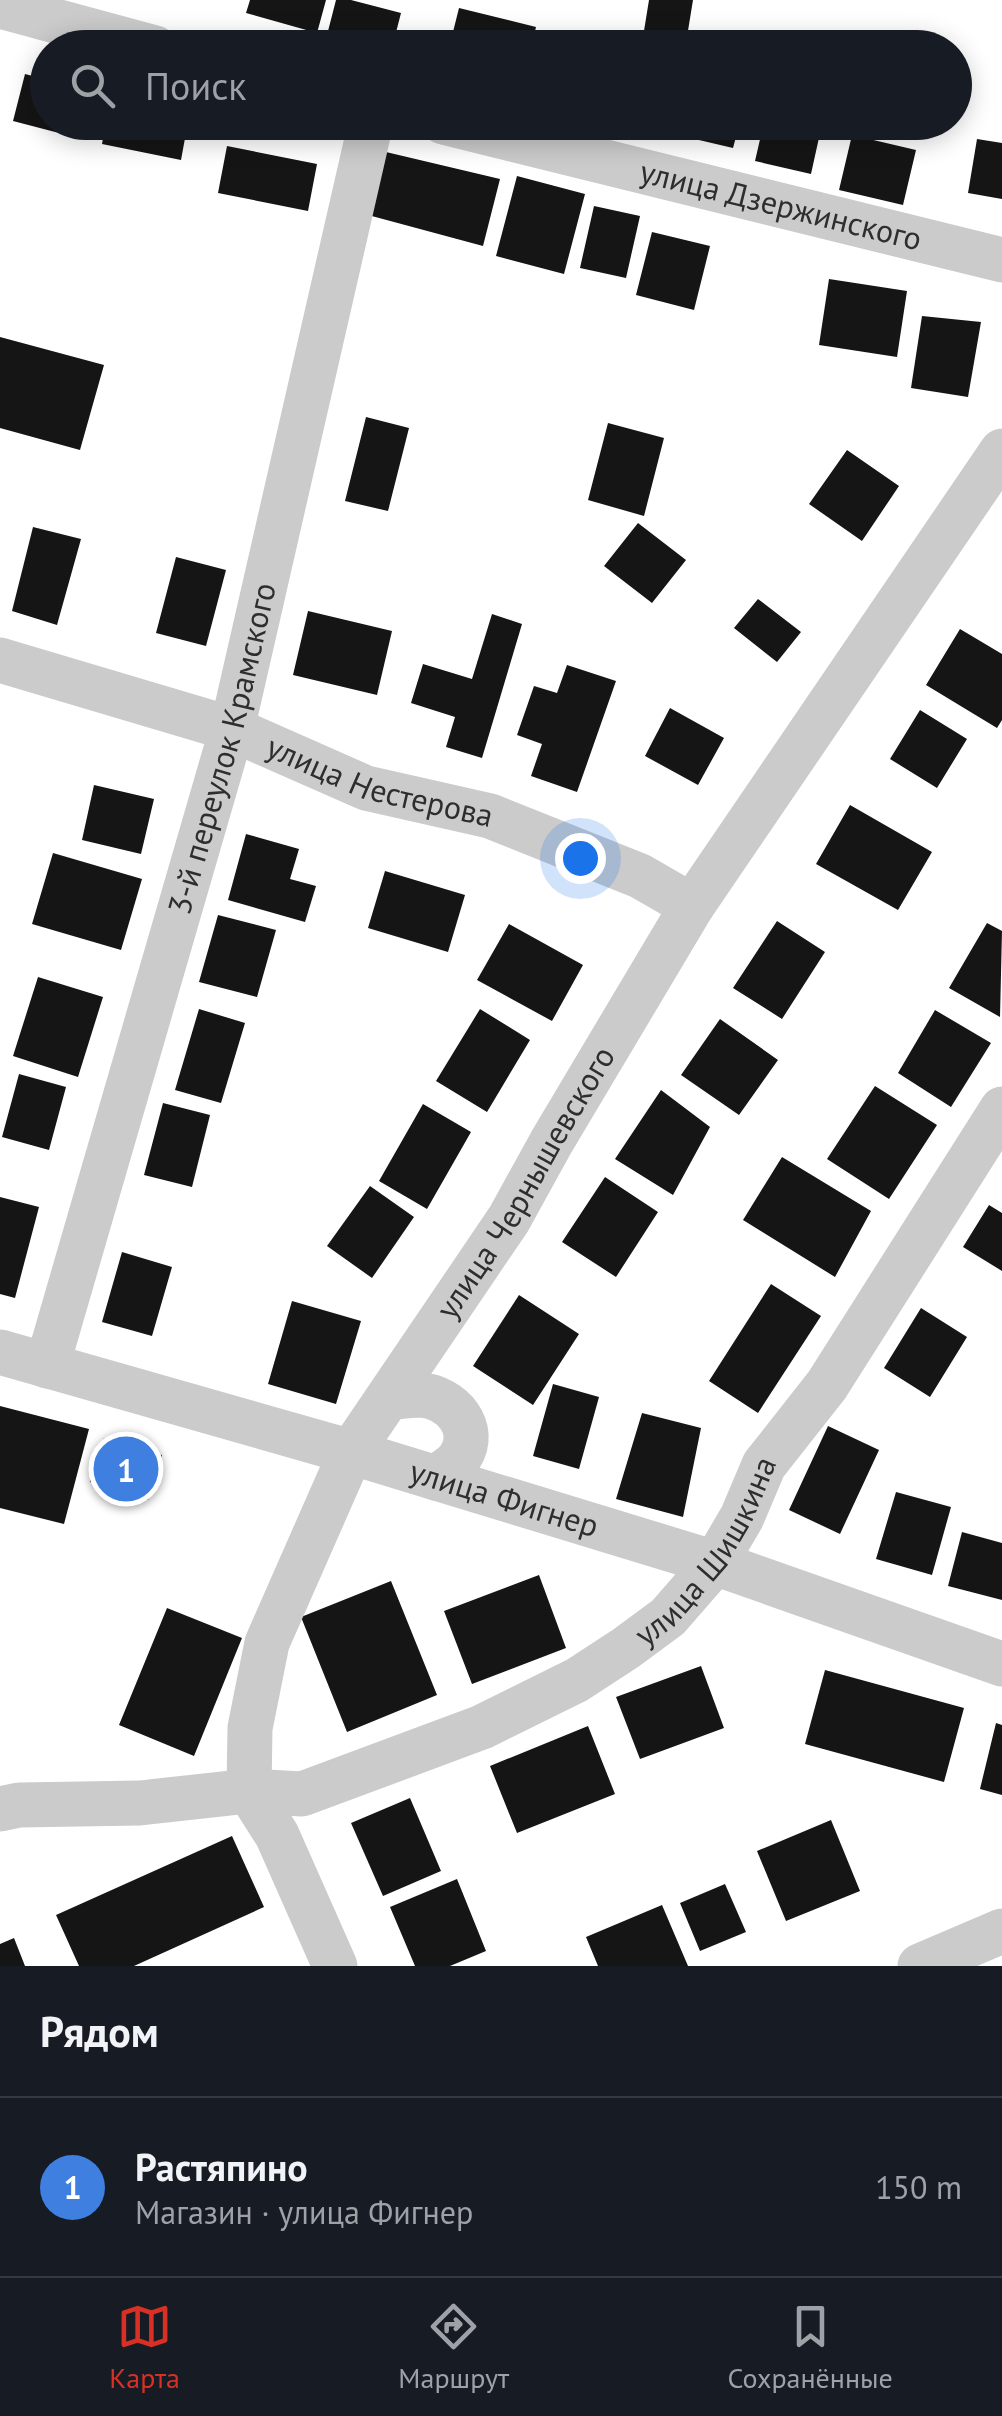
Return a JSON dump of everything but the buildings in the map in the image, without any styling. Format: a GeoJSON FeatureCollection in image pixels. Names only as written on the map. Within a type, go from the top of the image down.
{"type":"FeatureCollection","features":[{"type":"Feature","properties":{"kind":"street"},"geometry":{"type":"LineString","coordinates":[[0,6],[88,30]]}},
{"type":"Feature","properties":{"kind":"street","name":"3-й переулок Крамского"},"geometry":{"type":"LineString","coordinates":[[47,1366],[232,729],[367,140]]}},
{"type":"Feature","properties":{"kind":"street","name":"улица Дзержинского"},"geometry":{"type":"LineString","coordinates":[[515,140],[1002,260]]}},
{"type":"Feature","properties":{"kind":"street","name":"улица Чернышевского"},"geometry":{"type":"LineString","coordinates":[[250,1791],[250,1728],[267,1643],[351,1452],[510,1219],[552,1140],[692,906],[1002,451]]}},
{"type":"Feature","properties":{"kind":"street","name":"улица Нестерова"},"geometry":{"type":"LineString","coordinates":[[0,660],[232,729],[366,788],[490,816],[640,876],[692,906]]}},
{"type":"Feature","properties":{"kind":"street","name":"улица Шишкина"},"geometry":{"type":"LineString","coordinates":[[250,1791],[302,1794],[498,1719],[577,1680],[668,1616],[715,1563],[742,1517],[764,1465],[827,1385],[1002,1109]]}},
{"type":"Feature","properties":{"kind":"street","name":"улица Фигнер"},"geometry":{"type":"LineString","coordinates":[[0,1352],[351,1452],[715,1563],[1002,1664]]}},
{"type":"Feature","properties":{"kind":"street"},"geometry":{"type":"LineString","coordinates":[[388,1398],[422,1395],[448,1403],[465,1423],[467,1442],[458,1461],[435,1478]]}},
{"type":"Feature","properties":{"kind":"street"},"geometry":{"type":"LineString","coordinates":[[0,1809],[18,1805],[140,1803],[250,1791],[277,1835],[335,1966]]}},
{"type":"Feature","properties":{"kind":"street"},"geometry":{"type":"LineString","coordinates":[[920,1966],[1002,1931]]}},
{"type":"Feature","properties":{"kind":"place","name":"Растяпино"},"geometry":{"type":"Point","coordinates":[126,1469]}}]}
